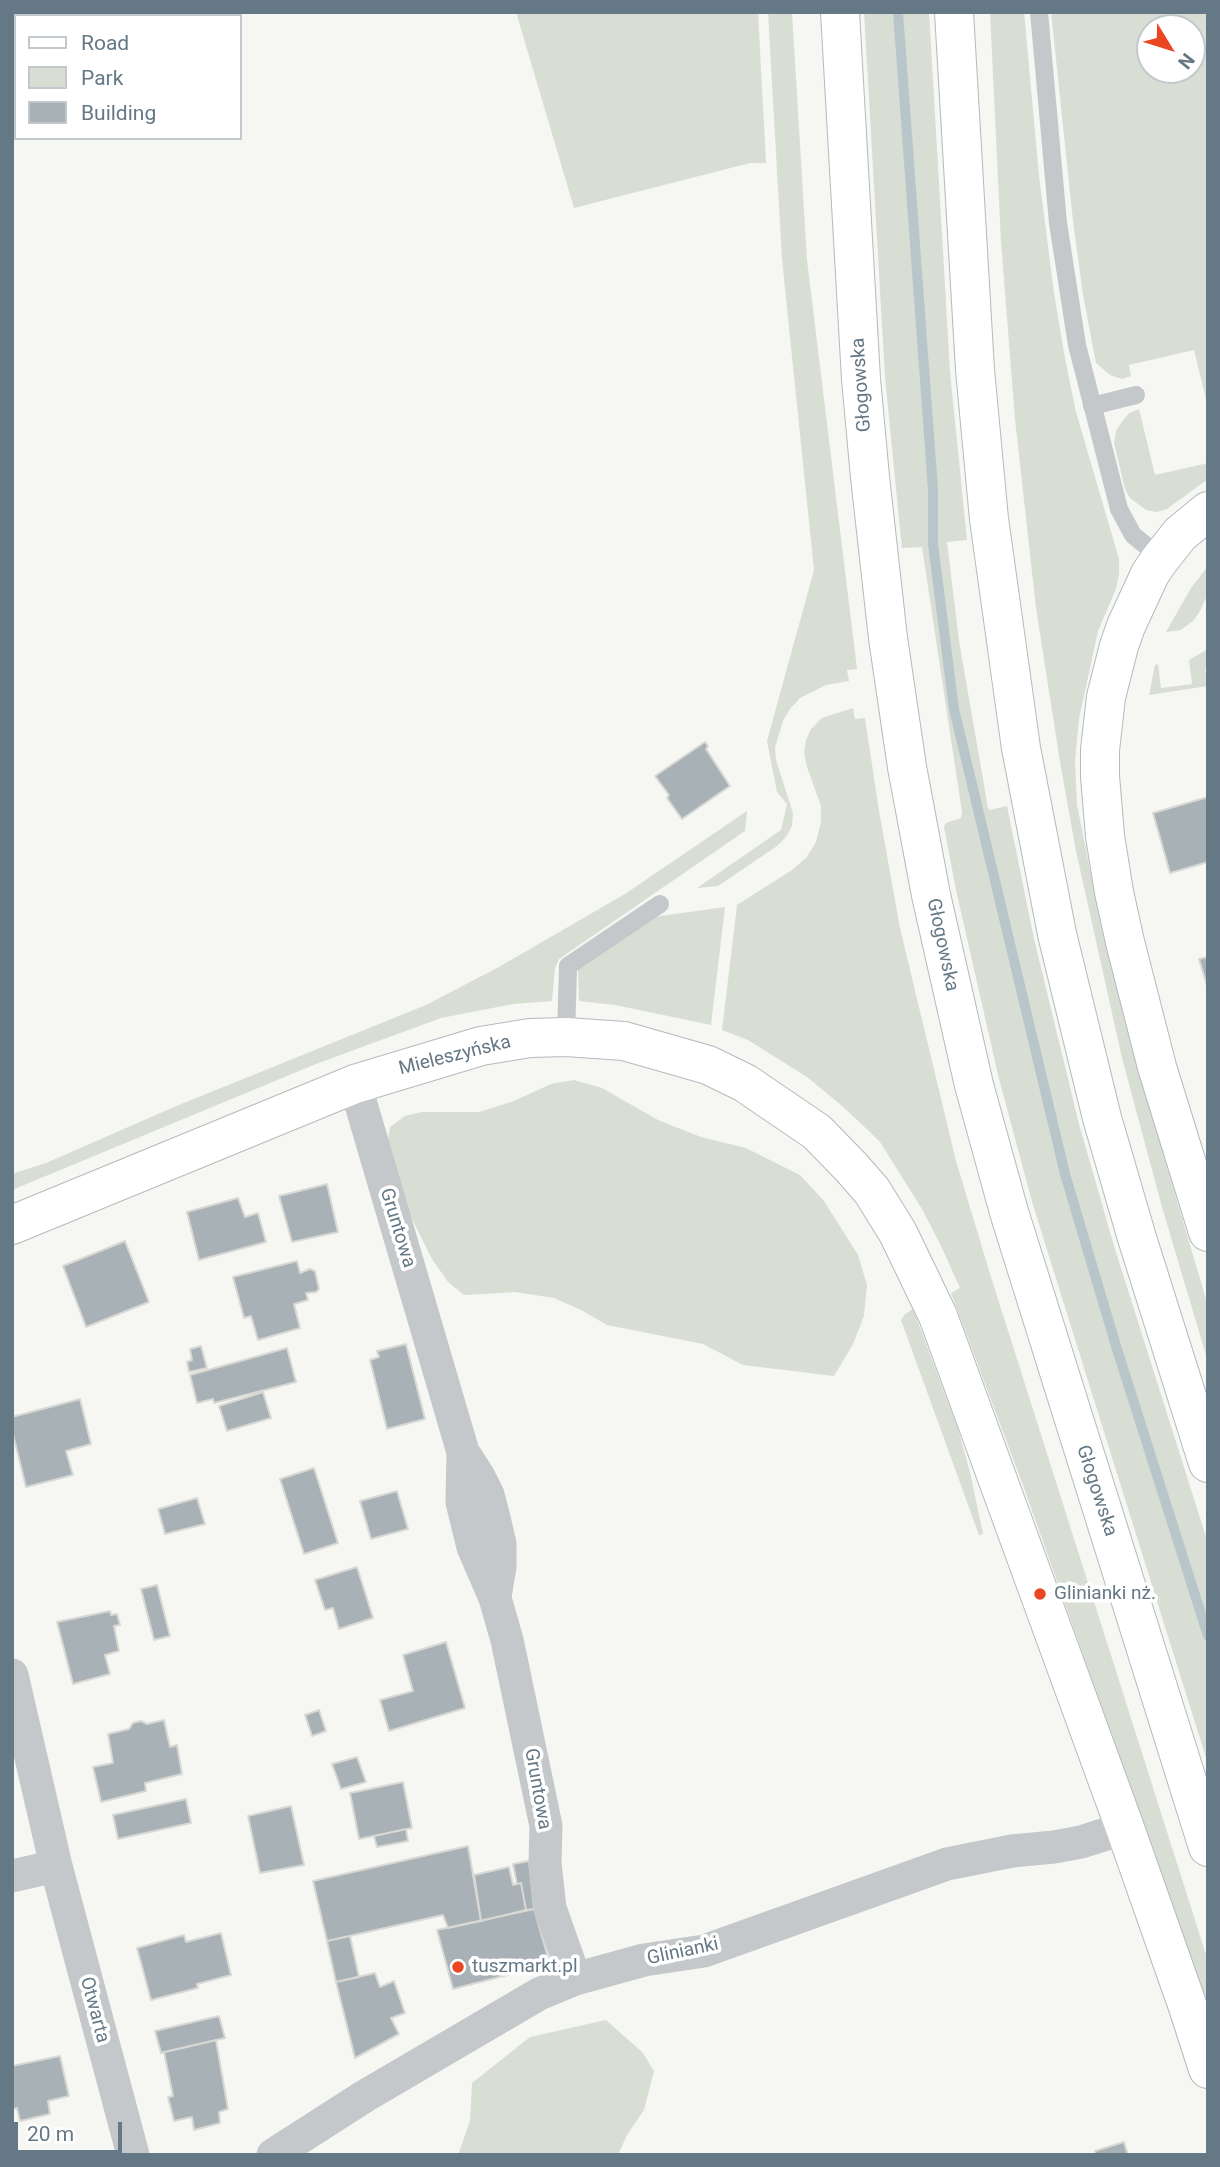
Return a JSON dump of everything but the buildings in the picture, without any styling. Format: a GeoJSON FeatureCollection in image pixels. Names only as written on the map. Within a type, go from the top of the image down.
{"type":"FeatureCollection","features":[{"type":"Feature","properties":{"kind":"main road","name":"Głogowska"},"geometry":{"type":"LineString","coordinates":[[840,12],[860,366],[870,477],[888,638],[907,767],[931,895],[974,1085],[1009,1212],[1208,1847]]}},
{"type":"Feature","properties":{"kind":"main road"},"geometry":{"type":"LineString","coordinates":[[954,12],[972,319],[989,519],[1023,760],[1057,933],[1101,1118],[1140,1251],[1208,1463]]}},
{"type":"Feature","properties":{"kind":"main road"},"geometry":{"type":"LineString","coordinates":[[1207,1228],[1157,1067],[1125,942],[1101,804],[1100,750],[1106,697],[1126,626],[1155,566],[1180,534],[1208,511]]}},
{"type":"Feature","properties":{"kind":"main road","name":"Mieleszyńska"},"geometry":{"type":"LineString","coordinates":[[12,1225],[355,1084],[481,1045],[530,1038],[566,1037],[624,1041],[708,1065],[745,1083],[817,1132],[865,1183],[898,1233],[938,1316],[1125,1828]]}},
{"type":"Feature","properties":{"kind":"main road"},"geometry":{"type":"LineString","coordinates":[[1125,1828],[1208,2069]]}},
{"type":"Feature","properties":{"kind":"street","name":"Gruntowa"},"geometry":{"type":"LineString","coordinates":[[355,1084],[463,1452],[462,1502],[473,1547],[495,1598],[507,1640],[546,1826],[545,1863],[550,1908],[575,1979]]}},
{"type":"Feature","properties":{"kind":"street","name":"Otwarta"},"geometry":{"type":"LineString","coordinates":[[12,1675],[56,1866],[133,2155]]}},
{"type":"Feature","properties":{"kind":"street","name":"Glinianki"},"geometry":{"type":"LineString","coordinates":[[273,2155],[365,2096],[539,1994],[575,1979],[644,1960],[704,1951],[947,1864],[1012,1851],[1081,1842],[1125,1828]]}},
{"type":"Feature","properties":{"kind":"street"},"geometry":{"type":"LineString","coordinates":[[12,1876],[56,1866]]}},
{"type":"Feature","properties":{"kind":"lane"},"geometry":{"type":"LineString","coordinates":[[1039,12],[1058,223],[1077,345],[1122,517],[1155,566]]}},
{"type":"Feature","properties":{"kind":"lane"},"geometry":{"type":"LineString","coordinates":[[1093,406],[1136,395]]}},
{"type":"Feature","properties":{"kind":"lane"},"geometry":{"type":"LineString","coordinates":[[566,1037],[568,967],[660,904]]}},
{"type":"Feature","properties":{"kind":"green space"},"geometry":{"type":"Polygon","coordinates":[[[516,12],[758,12],[766,163],[750,163],[574,208],[516,12]]]}},
{"type":"Feature","properties":{"kind":"green space"},"geometry":{"type":"Polygon","coordinates":[[[768,12],[792,12],[807,260],[857,669],[847,670],[849,681],[826,685],[800,698],[783,721],[775,747],[776,760],[793,813],[792,826],[786,837],[718,886],[697,888],[781,830],[787,804],[777,792],[767,741],[814,570],[782,259],[768,12]]]}},
{"type":"Feature","properties":{"kind":"green space"},"geometry":{"type":"Polygon","coordinates":[[[864,12],[929,12],[950,372],[967,540],[947,542],[959,641],[988,808],[990,810],[1007,806],[1034,939],[1079,1124],[1114,1246],[1208,1543],[1208,1764],[1033,1205],[999,1079],[956,890],[944,827],[946,823],[961,818],[962,812],[922,547],[902,548],[900,529],[885,377],[864,12]]]}},
{"type":"Feature","properties":{"kind":"green space"},"geometry":{"type":"Polygon","coordinates":[[[990,12],[1024,12],[1039,176],[1064,353],[1076,412],[1119,559],[1116,589],[1098,631],[1079,719],[1075,761],[1077,805],[1101,925],[1133,1052],[1208,1306],[1208,1362],[1122,1058],[1076,851],[1061,768],[1036,608],[1015,419],[1001,242],[990,12]]]}},
{"type":"Feature","properties":{"kind":"green space"},"geometry":{"type":"Polygon","coordinates":[[[1051,12],[1208,12],[1208,407],[1194,350],[1129,365],[1131,376],[1122,379],[1110,375],[1096,363],[1083,295],[1051,12]]]}},
{"type":"Feature","properties":{"kind":"green space"},"geometry":{"type":"Polygon","coordinates":[[[1139,409],[1155,475],[1208,463],[1208,479],[1167,509],[1157,512],[1146,510],[1130,498],[1125,489],[1114,443],[1121,423],[1129,413],[1139,409]]]}},
{"type":"Feature","properties":{"kind":"green space"},"geometry":{"type":"Polygon","coordinates":[[[1208,566],[1208,593],[1194,620],[1181,630],[1166,632],[1191,588],[1208,566]]]}},
{"type":"Feature","properties":{"kind":"green space"},"geometry":{"type":"Polygon","coordinates":[[[1208,649],[1205,673],[1208,674],[1208,686],[1149,695],[1155,665],[1158,664],[1161,688],[1192,684],[1189,660],[1208,649]]]}},
{"type":"Feature","properties":{"kind":"green space"},"geometry":{"type":"Polygon","coordinates":[[[853,708],[855,719],[865,718],[900,928],[956,1161],[1208,1961],[1208,2007],[1024,1488],[951,1293],[960,1288],[942,1248],[922,1209],[880,1142],[870,1132],[807,1077],[748,1040],[722,1030],[737,905],[792,870],[806,858],[816,842],[821,822],[821,806],[807,767],[804,753],[806,740],[811,729],[822,718],[853,708]]]}},
{"type":"Feature","properties":{"kind":"green space"},"geometry":{"type":"Polygon","coordinates":[[[747,811],[745,831],[559,959],[555,968],[552,1001],[513,1004],[441,1018],[316,1064],[12,1190],[12,1174],[46,1163],[174,1107],[426,1005],[497,968],[625,894],[747,811]]]}},
{"type":"Feature","properties":{"kind":"green space"},"geometry":{"type":"Polygon","coordinates":[[[725,907],[711,1025],[615,1005],[579,1001],[578,968],[653,917],[725,907]]]}},
{"type":"Feature","properties":{"kind":"green space"},"geometry":{"type":"Polygon","coordinates":[[[574,1080],[602,1088],[658,1120],[701,1137],[746,1148],[800,1175],[824,1201],[858,1255],[867,1285],[864,1316],[853,1344],[834,1376],[743,1365],[703,1344],[607,1325],[554,1298],[515,1292],[464,1295],[448,1282],[432,1259],[399,1193],[387,1146],[390,1127],[405,1116],[422,1112],[479,1112],[514,1101],[551,1084],[574,1080]]]}},
{"type":"Feature","properties":{"kind":"green space"},"geometry":{"type":"Polygon","coordinates":[[[913,1309],[958,1429],[983,1534],[979,1535],[901,1320],[913,1309]]]}},
{"type":"Feature","properties":{"kind":"green space"},"geometry":{"type":"Polygon","coordinates":[[[606,2020],[643,2053],[654,2071],[644,2110],[627,2135],[618,2155],[458,2155],[470,2121],[472,2083],[530,2037],[606,2020]]]}},
{"type":"Feature","properties":{"kind":"waterway"},"geometry":{"type":"LineString","coordinates":[[898,12],[933,490],[933,544],[954,709],[1065,1174],[1116,1346],[1208,1636]]}},
{"type":"Feature","properties":{"kind":"place","name":"Glinianki nż."},"geometry":{"type":"Point","coordinates":[1040,1594]}},
{"type":"Feature","properties":{"kind":"place","name":"tuszmarkt.pl"},"geometry":{"type":"Point","coordinates":[458,1967]}}]}
